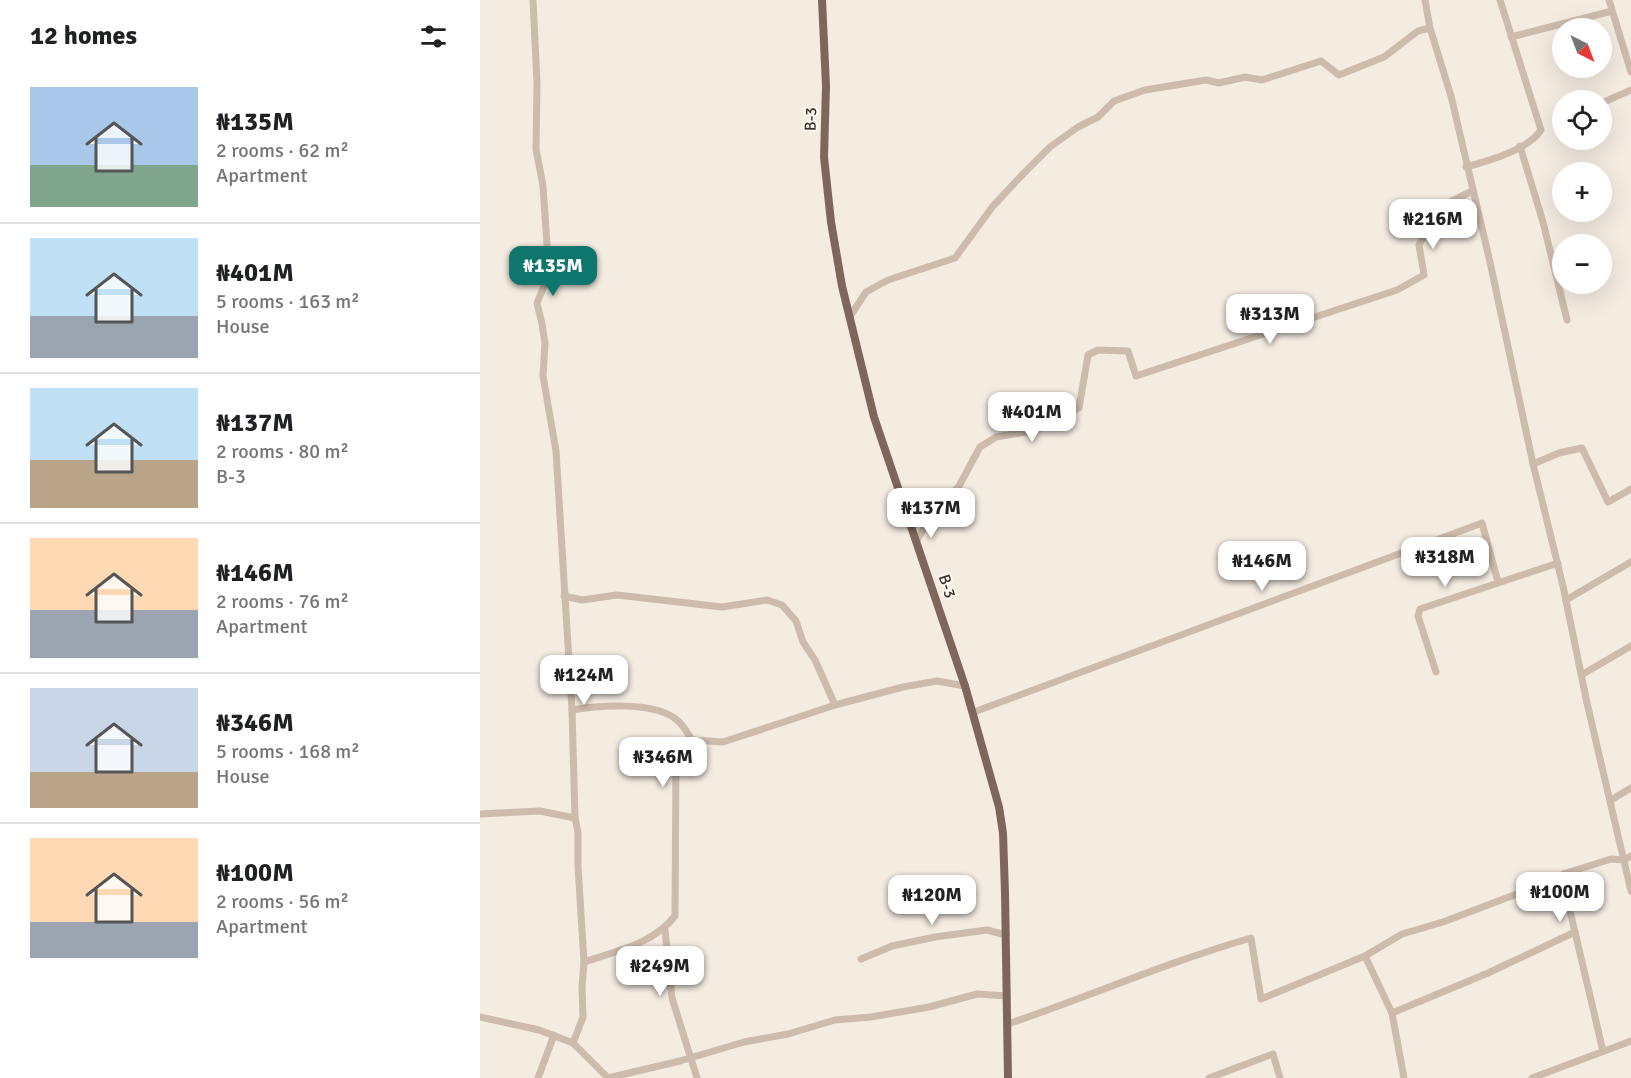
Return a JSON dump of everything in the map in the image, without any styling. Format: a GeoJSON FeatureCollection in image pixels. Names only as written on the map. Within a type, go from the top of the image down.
{"type":"FeatureCollection","features":[{"type":"Feature","properties":{"kind":"main road","name":"B-3"},"geometry":{"type":"LineString","coordinates":[[822,0],[826,86],[824,157],[831,222],[842,286],[851,315],[874,417],[974,712],[1002,824],[1008,1078]]}},
{"type":"Feature","properties":{"kind":"street"},"geometry":{"type":"LineString","coordinates":[[533,0],[537,83],[536,149],[543,186],[549,274],[537,303],[545,343],[543,376],[556,451],[572,710],[584,962],[583,1017],[573,1044]]}},
{"type":"Feature","properties":{"kind":"street"},"geometry":{"type":"LineString","coordinates":[[1425,0],[1430,28],[1450,96],[1490,262],[1533,464],[1558,563],[1611,800],[1628,858],[1631,891]]}},
{"type":"Feature","properties":{"kind":"street"},"geometry":{"type":"LineString","coordinates":[[1466,167],[1504,155],[1538,136],[1541,130],[1500,0]]}},
{"type":"Feature","properties":{"kind":"street"},"geometry":{"type":"LineString","coordinates":[[1610,0],[1631,72]]}},
{"type":"Feature","properties":{"kind":"street"},"geometry":{"type":"LineString","coordinates":[[1511,37],[1612,11]]}},
{"type":"Feature","properties":{"kind":"street"},"geometry":{"type":"LineString","coordinates":[[851,315],[866,292],[888,280],[956,258],[993,206],[1050,147],[1078,127],[1098,117],[1114,101],[1145,90],[1206,80],[1220,83],[1245,76],[1262,80],[1321,61],[1339,75],[1384,57],[1418,31],[1430,28]]}},
{"type":"Feature","properties":{"kind":"street"},"geometry":{"type":"LineString","coordinates":[[1612,99],[1631,90]]}},
{"type":"Feature","properties":{"kind":"street"},"geometry":{"type":"LineString","coordinates":[[1520,146],[1543,222],[1567,320]]}},
{"type":"Feature","properties":{"kind":"street"},"geometry":{"type":"LineString","coordinates":[[917,540],[930,518],[959,486],[981,447],[996,437],[1037,430],[1079,408],[1088,355],[1098,350],[1128,351],[1136,376],[1397,290],[1424,275],[1419,245],[1442,206],[1472,191]]}},
{"type":"Feature","properties":{"kind":"street"},"geometry":{"type":"LineString","coordinates":[[1533,464],[1559,453],[1582,448],[1608,502],[1631,489]]}},
{"type":"Feature","properties":{"kind":"street"},"geometry":{"type":"LineString","coordinates":[[974,712],[1482,523],[1498,582]]}},
{"type":"Feature","properties":{"kind":"street"},"geometry":{"type":"LineString","coordinates":[[1566,600],[1631,562]]}},
{"type":"Feature","properties":{"kind":"street"},"geometry":{"type":"LineString","coordinates":[[1436,672],[1418,616],[1420,609],[1558,563]]}},
{"type":"Feature","properties":{"kind":"street"},"geometry":{"type":"LineString","coordinates":[[564,596],[582,600],[617,595],[723,607],[767,600],[782,604],[796,621],[803,642],[815,660],[835,705]]}},
{"type":"Feature","properties":{"kind":"street"},"geometry":{"type":"LineString","coordinates":[[1583,674],[1631,646]]}},
{"type":"Feature","properties":{"kind":"street"},"geometry":{"type":"LineString","coordinates":[[692,740],[723,742],[835,705],[903,687],[937,681],[965,686]]}},
{"type":"Feature","properties":{"kind":"street"},"geometry":{"type":"LineString","coordinates":[[572,710],[598,705],[660,711],[678,720],[692,740]]}},
{"type":"Feature","properties":{"kind":"street"},"geometry":{"type":"LineString","coordinates":[[584,962],[633,946],[665,930],[675,916],[676,758],[692,740]]}},
{"type":"Feature","properties":{"kind":"street"},"geometry":{"type":"LineString","coordinates":[[1611,800],[1631,788]]}},
{"type":"Feature","properties":{"kind":"street"},"geometry":{"type":"LineString","coordinates":[[480,814],[540,811],[576,818]]}},
{"type":"Feature","properties":{"kind":"street"},"geometry":{"type":"LineString","coordinates":[[1008,1024],[1088,997],[1167,964],[1251,939],[1260,999],[1365,956],[1402,934],[1453,918],[1562,877],[1563,874],[1611,859],[1628,858]]}},
{"type":"Feature","properties":{"kind":"street"},"geometry":{"type":"LineString","coordinates":[[1562,877],[1603,1051]]}},
{"type":"Feature","properties":{"kind":"street"},"geometry":{"type":"LineString","coordinates":[[665,930],[672,998],[697,1078]]}},
{"type":"Feature","properties":{"kind":"street"},"geometry":{"type":"LineString","coordinates":[[861,959],[892,946],[935,937],[987,930],[1006,935]]}},
{"type":"Feature","properties":{"kind":"street"},"geometry":{"type":"LineString","coordinates":[[1392,1012],[1488,973],[1575,932]]}},
{"type":"Feature","properties":{"kind":"street"},"geometry":{"type":"LineString","coordinates":[[1365,956],[1392,1012],[1404,1078]]}},
{"type":"Feature","properties":{"kind":"street"},"geometry":{"type":"LineString","coordinates":[[480,1017],[554,1035],[573,1044],[608,1078],[690,1058],[744,1041],[788,1034],[835,1020],[871,1017],[928,1007],[977,994],[1007,996]]}},
{"type":"Feature","properties":{"kind":"street"},"geometry":{"type":"LineString","coordinates":[[538,1078],[554,1035]]}},
{"type":"Feature","properties":{"kind":"street"},"geometry":{"type":"LineString","coordinates":[[1532,1078],[1631,1041]]}},
{"type":"Feature","properties":{"kind":"street"},"geometry":{"type":"LineString","coordinates":[[1209,1078],[1273,1054],[1280,1078]]}}]}
